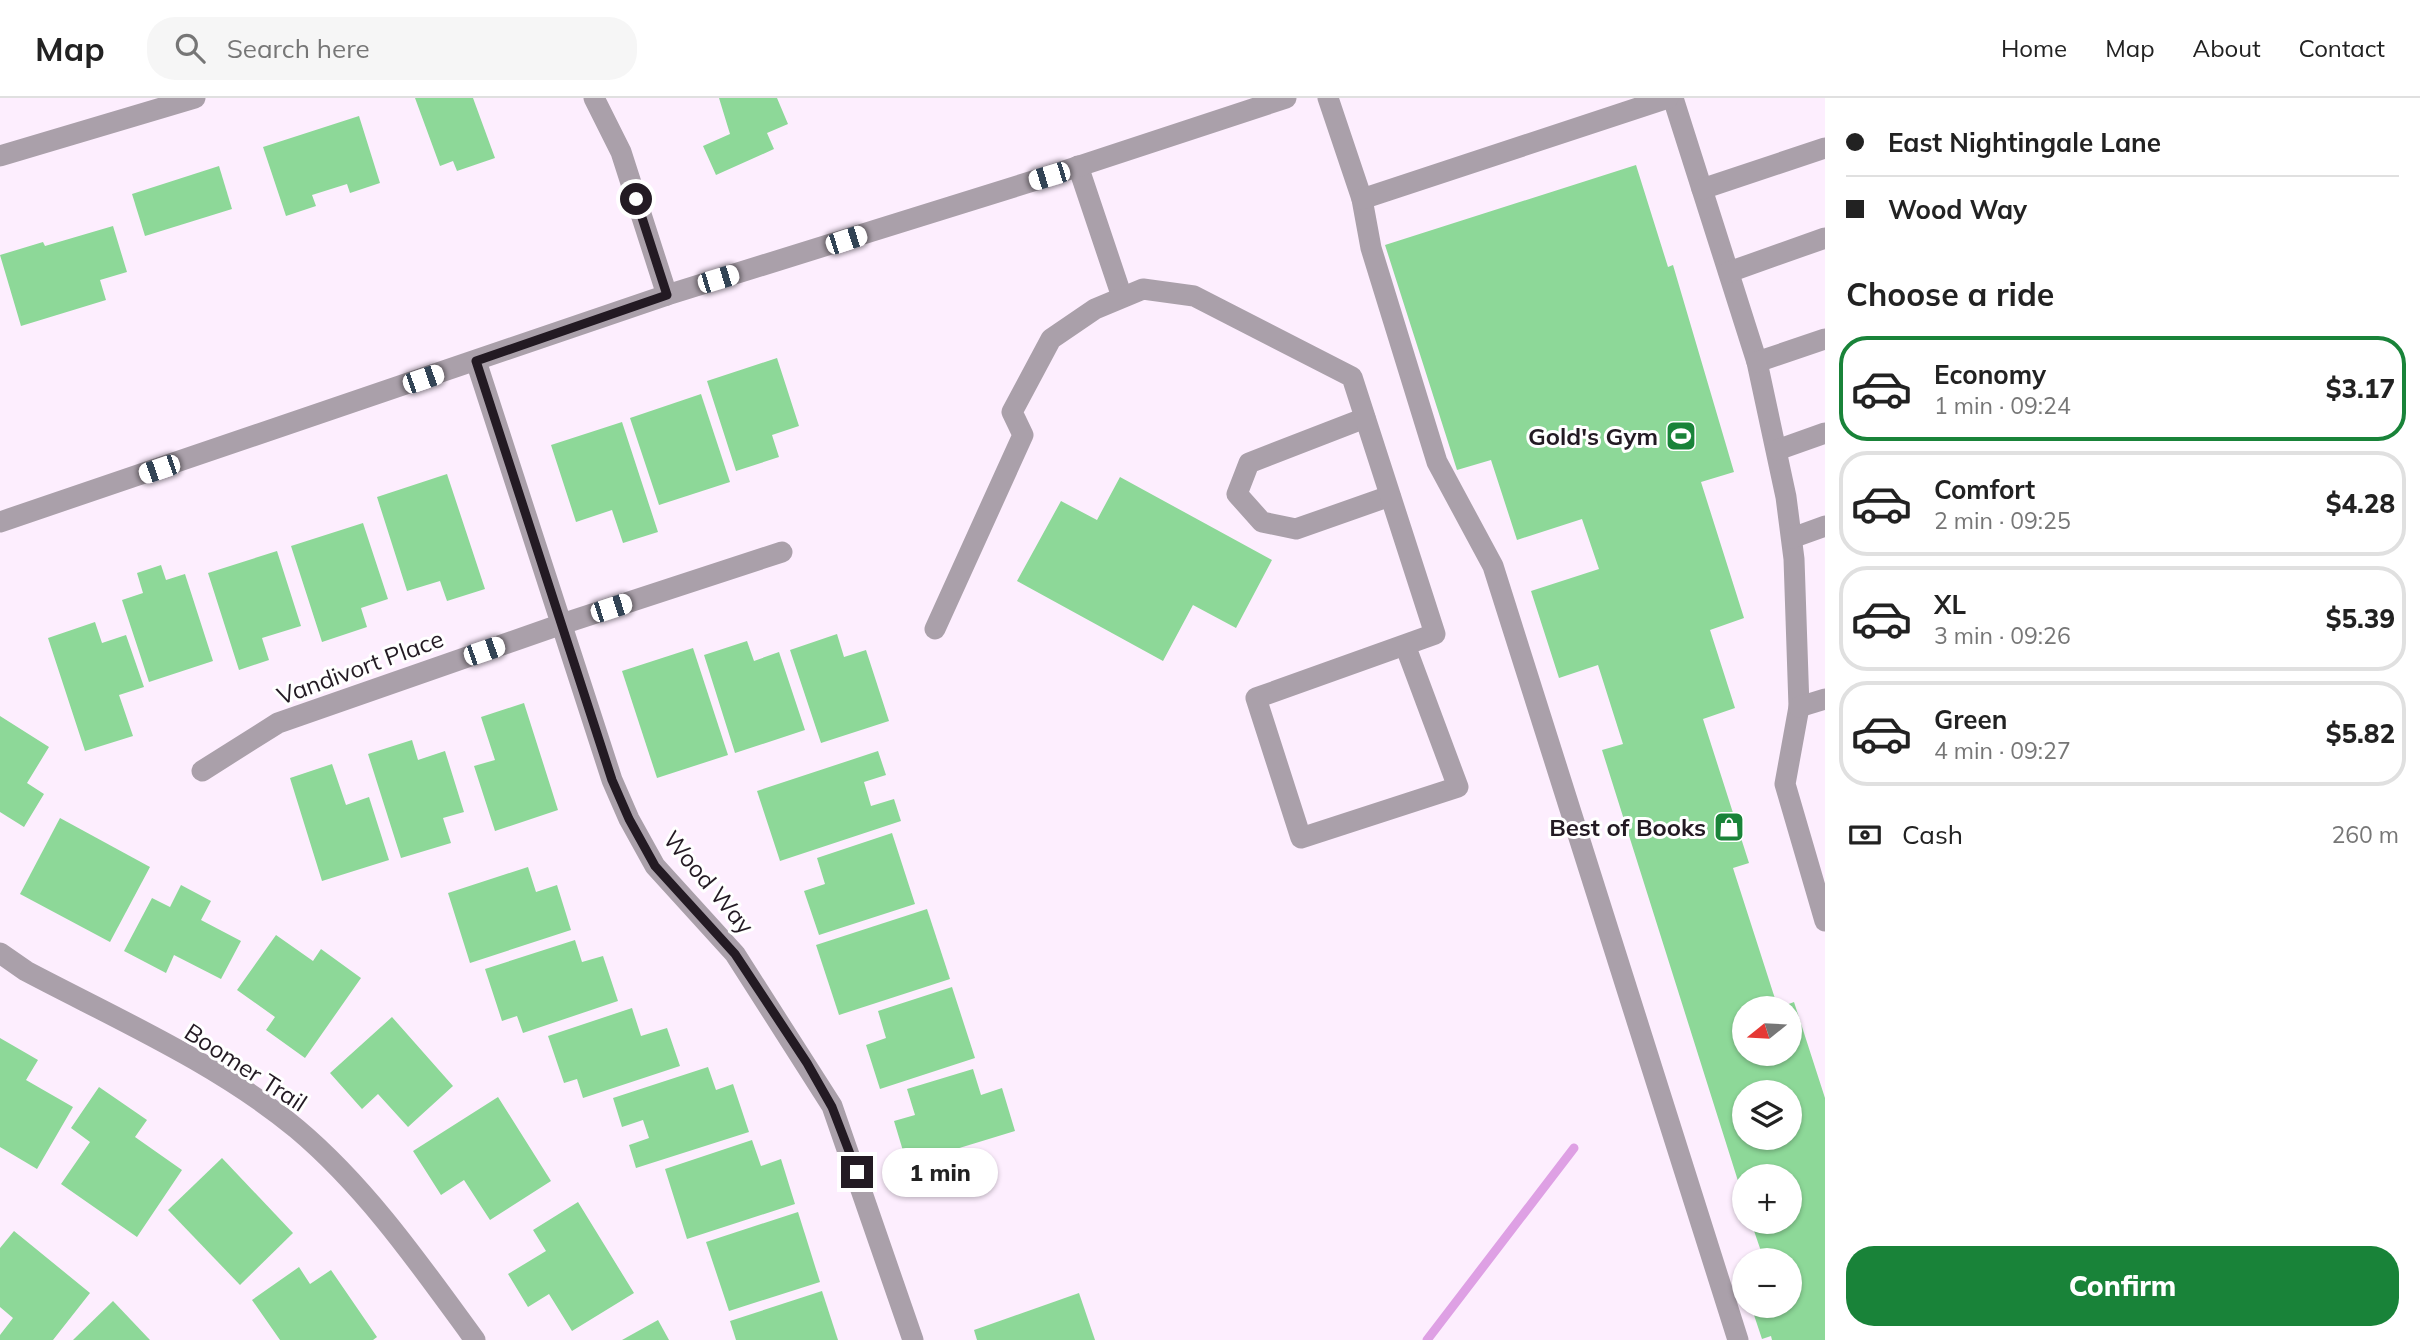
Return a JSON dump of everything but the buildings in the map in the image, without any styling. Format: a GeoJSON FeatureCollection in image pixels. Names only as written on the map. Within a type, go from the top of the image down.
{"type":"FeatureCollection","features":[{"type":"Feature","properties":{"kind":"street"},"geometry":{"type":"LineString","coordinates":[[0,156],[195,98]]}},
{"type":"Feature","properties":{"kind":"street"},"geometry":{"type":"LineString","coordinates":[[594,98],[621,152],[667,295]]}},
{"type":"Feature","properties":{"kind":"street"},"geometry":{"type":"LineString","coordinates":[[0,522],[667,295],[1286,98]]}},
{"type":"Feature","properties":{"kind":"street"},"geometry":{"type":"LineString","coordinates":[[1328,98],[1362,199],[1371,248],[1437,462],[1493,566],[1738,1340]]}},
{"type":"Feature","properties":{"kind":"street"},"geometry":{"type":"LineString","coordinates":[[1362,199],[1670,98],[1757,362],[1777,450],[1792,538],[1799,707],[1785,784],[1821,893],[1825,921]]}},
{"type":"Feature","properties":{"kind":"street"},"geometry":{"type":"LineString","coordinates":[[1702,189],[1825,148]]}},
{"type":"Feature","properties":{"kind":"street"},"geometry":{"type":"LineString","coordinates":[[1078,166],[1122,297]]}},
{"type":"Feature","properties":{"kind":"street"},"geometry":{"type":"LineString","coordinates":[[1729,272],[1825,238]]}},
{"type":"Feature","properties":{"kind":"street"},"geometry":{"type":"LineString","coordinates":[[935,629],[1023,435],[1012,412],[1051,339],[1094,309],[1143,289],[1194,296],[1352,377],[1435,634],[1256,698],[1301,838],[1458,787],[1405,645]]}},
{"type":"Feature","properties":{"kind":"street"},"geometry":{"type":"LineString","coordinates":[[1757,362],[1825,339]]}},
{"type":"Feature","properties":{"kind":"street","name":"Wood Way"},"geometry":{"type":"LineString","coordinates":[[476,361],[612,780],[629,819],[655,866],[735,954],[832,1107],[913,1340]]}},
{"type":"Feature","properties":{"kind":"street"},"geometry":{"type":"LineString","coordinates":[[1365,418],[1249,463],[1237,494],[1262,522],[1296,530],[1391,496]]}},
{"type":"Feature","properties":{"kind":"street"},"geometry":{"type":"LineString","coordinates":[[1777,450],[1825,433]]}},
{"type":"Feature","properties":{"kind":"street"},"geometry":{"type":"LineString","coordinates":[[1792,538],[1825,526]]}},
{"type":"Feature","properties":{"kind":"street","name":"Vandivort Place"},"geometry":{"type":"LineString","coordinates":[[202,771],[278,723],[562,624],[782,552]]}},
{"type":"Feature","properties":{"kind":"street"},"geometry":{"type":"LineString","coordinates":[[1799,707],[1825,699]]}},
{"type":"Feature","properties":{"kind":"street","name":"Boomer Trail"},"geometry":{"type":"LineString","coordinates":[[0,953],[26,971],[239,1088],[297,1129],[377,1208],[475,1340]]}},
{"type":"Feature","properties":{"kind":"waterway"},"geometry":{"type":"LineString","coordinates":[[1427,1340],[1574,1148]]}},
{"type":"Feature","properties":{"kind":"place","name":"Gold's Gym"},"geometry":{"type":"Point","coordinates":[1681,436]}},
{"type":"Feature","properties":{"kind":"place","name":"Best of Books"},"geometry":{"type":"Point","coordinates":[1729,827]}},
{"type":"Feature","properties":{"kind":"route"},"geometry":{"type":"LineString","coordinates":[[636,199],[667,295],[476,361],[612,780],[629,819],[655,866],[735,954],[807,1063],[832,1107],[857,1172]]}}]}
